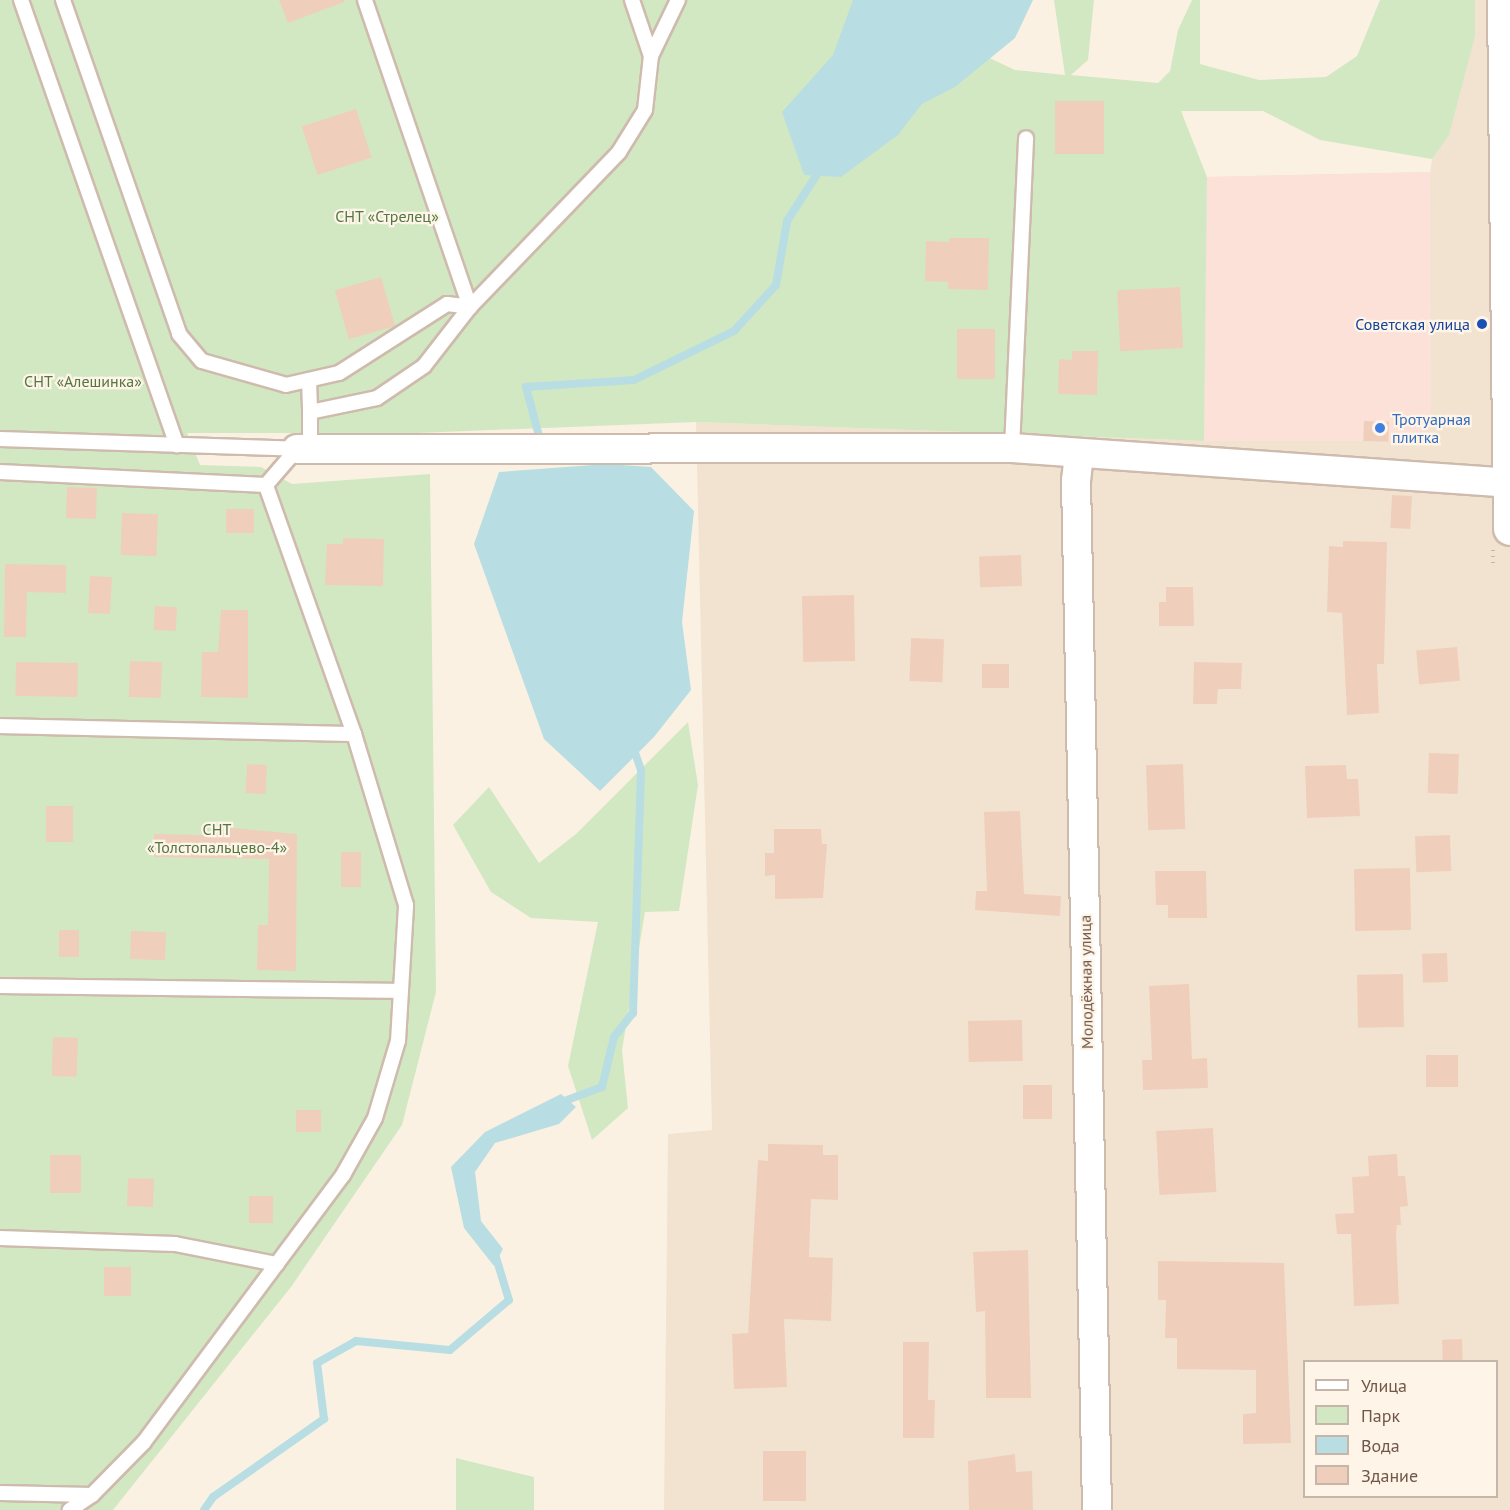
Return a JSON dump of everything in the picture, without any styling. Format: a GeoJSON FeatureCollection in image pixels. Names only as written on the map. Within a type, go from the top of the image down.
{"type":"FeatureCollection","features":[{"type":"Feature","properties":{"kind":"street"},"geometry":{"type":"LineString","coordinates":[[1504,0],[1508,101],[1510,528]]}},
{"type":"Feature","properties":{"kind":"street"},"geometry":{"type":"LineString","coordinates":[[303,449],[1012,448],[1509,483]]}},
{"type":"Feature","properties":{"kind":"street","name":"Молодёжная улица"},"geometry":{"type":"LineString","coordinates":[[1079,453],[1076,480],[1097,1510]]}},
{"type":"Feature","properties":{"kind":"lane"},"geometry":{"type":"LineString","coordinates":[[21,0],[177,445]]}},
{"type":"Feature","properties":{"kind":"lane"},"geometry":{"type":"LineString","coordinates":[[63,0],[179,334],[202,361],[286,385],[339,373],[447,304],[470,307]]}},
{"type":"Feature","properties":{"kind":"lane"},"geometry":{"type":"LineString","coordinates":[[365,0],[470,307]]}},
{"type":"Feature","properties":{"kind":"lane"},"geometry":{"type":"LineString","coordinates":[[632,0],[651,56]]}},
{"type":"Feature","properties":{"kind":"lane"},"geometry":{"type":"LineString","coordinates":[[310,412],[377,398],[424,366],[470,307],[619,152],[645,110],[651,56],[678,0]]}},
{"type":"Feature","properties":{"kind":"lane"},"geometry":{"type":"LineString","coordinates":[[1012,448],[1026,138]]}},
{"type":"Feature","properties":{"kind":"lane"},"geometry":{"type":"LineString","coordinates":[[0,471],[266,485],[303,449],[310,412],[309,380]]}},
{"type":"Feature","properties":{"kind":"lane"},"geometry":{"type":"LineString","coordinates":[[0,439],[303,449]]}},
{"type":"Feature","properties":{"kind":"lane"},"geometry":{"type":"LineString","coordinates":[[70,1510],[92,1495],[144,1442],[343,1175],[375,1118],[398,1041],[406,905],[354,734],[266,485]]}},
{"type":"Feature","properties":{"kind":"lane"},"geometry":{"type":"LineString","coordinates":[[0,726],[354,734]]}},
{"type":"Feature","properties":{"kind":"lane"},"geometry":{"type":"LineString","coordinates":[[0,986],[401,991]]}},
{"type":"Feature","properties":{"kind":"lane"},"geometry":{"type":"LineString","coordinates":[[0,1238],[175,1244],[277,1264]]}},
{"type":"Feature","properties":{"kind":"lane"},"geometry":{"type":"LineString","coordinates":[[0,1493],[92,1495]]}},
{"type":"Feature","properties":{"kind":"shaded area"},"geometry":{"type":"Polygon","coordinates":[[[1453,0],[1510,0],[1510,1510],[664,1510],[668,1134],[712,1130],[696,422],[1204,441],[1207,177],[1430,172],[1451,45],[1453,0]]]}},
{"type":"Feature","properties":{"kind":"shaded area"},"geometry":{"type":"Polygon","coordinates":[[[1430,172],[1431,428],[1389,442],[1389,422],[1364,421],[1363,441],[1204,441],[1207,177],[1430,172]]]}},
{"type":"Feature","properties":{"kind":"green space"},"geometry":{"type":"Polygon","coordinates":[[[0,0],[866,0],[1015,70],[1065,75],[1054,0],[1094,0],[1088,60],[1071,75],[1158,83],[1170,71],[1178,30],[1192,0],[1200,0],[1200,64],[1259,80],[1326,77],[1357,56],[1380,0],[1475,0],[1475,36],[1449,135],[1432,159],[1320,140],[1263,111],[1181,111],[1207,177],[1204,441],[696,422],[417,433],[187,433],[200,465],[261,467],[292,484],[430,474],[436,992],[402,1125],[291,1287],[113,1510],[0,1510],[0,0]]]}},
{"type":"Feature","properties":{"kind":"green space"},"geometry":{"type":"Polygon","coordinates":[[[688,722],[698,785],[679,911],[645,912],[622,1050],[628,1108],[592,1140],[568,1066],[598,922],[531,918],[491,892],[453,825],[489,787],[539,863],[576,834],[688,722]]]}},
{"type":"Feature","properties":{"kind":"green space"},"geometry":{"type":"Polygon","coordinates":[[[456,1458],[534,1477],[534,1510],[456,1510],[456,1458]]]}},
{"type":"Feature","properties":{"kind":"water"},"geometry":{"type":"Polygon","coordinates":[[[853,0],[1033,0],[1015,38],[955,87],[922,104],[898,135],[841,177],[804,175],[782,112],[833,55],[853,0]]]}},
{"type":"Feature","properties":{"kind":"water"},"geometry":{"type":"Polygon","coordinates":[[[607,464],[651,467],[694,511],[682,622],[691,690],[654,737],[600,791],[544,739],[474,544],[499,472],[607,464]]]}},
{"type":"Feature","properties":{"kind":"water"},"geometry":{"type":"Polygon","coordinates":[[[561,1094],[576,1107],[559,1124],[495,1143],[475,1172],[481,1221],[503,1249],[494,1266],[464,1228],[451,1167],[485,1132],[561,1094]]]}},
{"type":"Feature","properties":{"kind":"building"},"geometry":{"type":"Polygon","coordinates":[[[279,0],[344,0],[344,2],[288,23],[279,0]]]}},
{"type":"Feature","properties":{"kind":"building"},"geometry":{"type":"Polygon","coordinates":[[[1055,101],[1104,101],[1104,154],[1055,154],[1055,101]]]}},
{"type":"Feature","properties":{"kind":"building"},"geometry":{"type":"Polygon","coordinates":[[[356,109],[372,158],[318,175],[302,127],[356,109]]]}},
{"type":"Feature","properties":{"kind":"building"},"geometry":{"type":"Polygon","coordinates":[[[949,238],[989,238],[988,290],[948,289],[948,282],[925,281],[926,241],[949,242],[949,238]]]}},
{"type":"Feature","properties":{"kind":"building"},"geometry":{"type":"Polygon","coordinates":[[[381,277],[395,326],[349,339],[335,290],[381,277]]]}},
{"type":"Feature","properties":{"kind":"building"},"geometry":{"type":"Polygon","coordinates":[[[1180,287],[1183,348],[1120,351],[1117,290],[1180,287]]]}},
{"type":"Feature","properties":{"kind":"building"},"geometry":{"type":"Polygon","coordinates":[[[957,329],[995,329],[995,379],[957,379],[957,329]]]}},
{"type":"Feature","properties":{"kind":"building"},"geometry":{"type":"Polygon","coordinates":[[[1072,351],[1098,351],[1097,395],[1058,394],[1059,359],[1072,360],[1072,351]]]}},
{"type":"Feature","properties":{"kind":"building"},"geometry":{"type":"Polygon","coordinates":[[[1364,421],[1389,422],[1388,442],[1363,441],[1364,421]]]}},
{"type":"Feature","properties":{"kind":"building"},"geometry":{"type":"Polygon","coordinates":[[[67,487],[97,488],[96,519],[66,518],[67,487]]]}},
{"type":"Feature","properties":{"kind":"building"},"geometry":{"type":"Polygon","coordinates":[[[1392,495],[1412,496],[1410,529],[1390,528],[1392,495]]]}},
{"type":"Feature","properties":{"kind":"building"},"geometry":{"type":"Polygon","coordinates":[[[226,509],[254,509],[254,533],[226,533],[226,509]]]}},
{"type":"Feature","properties":{"kind":"building"},"geometry":{"type":"Polygon","coordinates":[[[122,513],[158,514],[157,556],[121,555],[122,513]]]}},
{"type":"Feature","properties":{"kind":"building"},"geometry":{"type":"Polygon","coordinates":[[[343,538],[384,539],[383,586],[325,585],[327,544],[343,544],[343,538]]]}},
{"type":"Feature","properties":{"kind":"building"},"geometry":{"type":"Polygon","coordinates":[[[1343,541],[1387,542],[1384,664],[1377,664],[1379,713],[1347,715],[1342,613],[1327,612],[1329,546],[1343,547],[1343,541]]]}},
{"type":"Feature","properties":{"kind":"building"},"geometry":{"type":"Polygon","coordinates":[[[1021,555],[1022,586],[980,587],[979,556],[1021,555]]]}},
{"type":"Feature","properties":{"kind":"building"},"geometry":{"type":"Polygon","coordinates":[[[5,564],[66,565],[66,593],[27,592],[26,637],[4,637],[5,564]]]}},
{"type":"Feature","properties":{"kind":"building"},"geometry":{"type":"Polygon","coordinates":[[[90,576],[112,577],[110,614],[88,613],[90,576]]]}},
{"type":"Feature","properties":{"kind":"building"},"geometry":{"type":"Polygon","coordinates":[[[1166,587],[1193,587],[1194,626],[1159,626],[1159,602],[1166,602],[1166,587]]]}},
{"type":"Feature","properties":{"kind":"building"},"geometry":{"type":"Polygon","coordinates":[[[854,595],[855,661],[803,662],[802,596],[854,595]]]}},
{"type":"Feature","properties":{"kind":"building"},"geometry":{"type":"Polygon","coordinates":[[[155,606],[177,607],[176,631],[154,630],[155,606]]]}},
{"type":"Feature","properties":{"kind":"building"},"geometry":{"type":"Polygon","coordinates":[[[221,610],[248,610],[248,698],[201,697],[202,652],[218,652],[221,610]]]}},
{"type":"Feature","properties":{"kind":"building"},"geometry":{"type":"Polygon","coordinates":[[[911,638],[944,639],[942,682],[909,681],[911,638]]]}},
{"type":"Feature","properties":{"kind":"building"},"geometry":{"type":"Polygon","coordinates":[[[1457,647],[1460,681],[1419,684],[1416,651],[1457,647]]]}},
{"type":"Feature","properties":{"kind":"building"},"geometry":{"type":"Polygon","coordinates":[[[130,661],[162,662],[161,698],[129,697],[130,661]]]}},
{"type":"Feature","properties":{"kind":"building"},"geometry":{"type":"Polygon","coordinates":[[[16,662],[78,663],[77,697],[15,696],[16,662]]]}},
{"type":"Feature","properties":{"kind":"building"},"geometry":{"type":"Polygon","coordinates":[[[1194,662],[1242,663],[1241,689],[1218,689],[1217,704],[1193,704],[1194,662]]]}},
{"type":"Feature","properties":{"kind":"building"},"geometry":{"type":"Polygon","coordinates":[[[982,664],[1009,664],[1009,688],[982,688],[982,664]]]}},
{"type":"Feature","properties":{"kind":"building"},"geometry":{"type":"Polygon","coordinates":[[[1429,753],[1459,754],[1458,794],[1428,793],[1429,753]]]}},
{"type":"Feature","properties":{"kind":"building"},"geometry":{"type":"Polygon","coordinates":[[[247,764],[267,765],[265,794],[245,793],[247,764]]]}},
{"type":"Feature","properties":{"kind":"building"},"geometry":{"type":"Polygon","coordinates":[[[1183,764],[1185,829],[1148,830],[1146,765],[1183,764]]]}},
{"type":"Feature","properties":{"kind":"building"},"geometry":{"type":"Polygon","coordinates":[[[1346,765],[1347,779],[1358,779],[1360,816],[1307,818],[1305,766],[1346,765]]]}},
{"type":"Feature","properties":{"kind":"building"},"geometry":{"type":"Polygon","coordinates":[[[46,806],[73,806],[73,842],[46,842],[46,806]]]}},
{"type":"Feature","properties":{"kind":"building"},"geometry":{"type":"Polygon","coordinates":[[[1020,811],[1024,894],[1061,896],[1060,916],[975,910],[976,891],[987,891],[984,812],[1020,811]]]}},
{"type":"Feature","properties":{"kind":"building"},"geometry":{"type":"Polygon","coordinates":[[[222,827],[297,834],[296,971],[257,970],[258,925],[268,925],[269,859],[154,857],[154,834],[201,835],[222,832],[222,827]]]}},
{"type":"Feature","properties":{"kind":"building"},"geometry":{"type":"Polygon","coordinates":[[[774,829],[821,829],[822,844],[827,844],[823,898],[775,899],[775,875],[765,876],[765,853],[774,853],[774,829]]]}},
{"type":"Feature","properties":{"kind":"building"},"geometry":{"type":"Polygon","coordinates":[[[1450,835],[1451,871],[1416,872],[1415,836],[1450,835]]]}},
{"type":"Feature","properties":{"kind":"building"},"geometry":{"type":"Polygon","coordinates":[[[341,852],[361,852],[361,887],[341,887],[341,852]]]}},
{"type":"Feature","properties":{"kind":"building"},"geometry":{"type":"Polygon","coordinates":[[[1410,868],[1411,930],[1355,931],[1354,869],[1410,868]]]}},
{"type":"Feature","properties":{"kind":"building"},"geometry":{"type":"Polygon","coordinates":[[[1155,871],[1206,871],[1207,918],[1168,918],[1168,905],[1156,905],[1155,871]]]}},
{"type":"Feature","properties":{"kind":"building"},"geometry":{"type":"Polygon","coordinates":[[[59,930],[79,930],[79,957],[59,957],[59,930]]]}},
{"type":"Feature","properties":{"kind":"building"},"geometry":{"type":"Polygon","coordinates":[[[131,931],[166,932],[165,960],[130,959],[131,931]]]}},
{"type":"Feature","properties":{"kind":"building"},"geometry":{"type":"Polygon","coordinates":[[[1447,953],[1448,982],[1423,983],[1422,954],[1447,953]]]}},
{"type":"Feature","properties":{"kind":"building"},"geometry":{"type":"Polygon","coordinates":[[[1403,974],[1404,1027],[1358,1028],[1357,975],[1403,974]]]}},
{"type":"Feature","properties":{"kind":"building"},"geometry":{"type":"Polygon","coordinates":[[[1189,984],[1192,1059],[1207,1058],[1208,1088],[1143,1090],[1142,1060],[1152,1060],[1149,986],[1189,984]]]}},
{"type":"Feature","properties":{"kind":"building"},"geometry":{"type":"Polygon","coordinates":[[[1022,1020],[1023,1061],[969,1062],[968,1021],[1022,1020]]]}},
{"type":"Feature","properties":{"kind":"building"},"geometry":{"type":"Polygon","coordinates":[[[53,1037],[78,1038],[77,1077],[52,1076],[53,1037]]]}},
{"type":"Feature","properties":{"kind":"building"},"geometry":{"type":"Polygon","coordinates":[[[1426,1055],[1458,1055],[1458,1087],[1426,1087],[1426,1055]]]}},
{"type":"Feature","properties":{"kind":"building"},"geometry":{"type":"Polygon","coordinates":[[[1023,1085],[1052,1085],[1052,1119],[1023,1119],[1023,1085]]]}},
{"type":"Feature","properties":{"kind":"building"},"geometry":{"type":"Polygon","coordinates":[[[296,1110],[321,1110],[321,1132],[296,1132],[296,1110]]]}},
{"type":"Feature","properties":{"kind":"building"},"geometry":{"type":"Polygon","coordinates":[[[1213,1128],[1216,1192],[1159,1195],[1156,1131],[1213,1128]]]}},
{"type":"Feature","properties":{"kind":"building"},"geometry":{"type":"Polygon","coordinates":[[[768,1144],[823,1145],[823,1155],[838,1155],[838,1200],[811,1199],[809,1257],[833,1258],[831,1321],[784,1319],[787,1387],[734,1389],[732,1334],[748,1333],[758,1160],[768,1161],[768,1144]]]}},
{"type":"Feature","properties":{"kind":"building"},"geometry":{"type":"Polygon","coordinates":[[[1397,1154],[1398,1176],[1405,1176],[1408,1206],[1400,1207],[1401,1225],[1397,1225],[1396,1234],[1399,1304],[1354,1306],[1351,1234],[1337,1234],[1335,1214],[1354,1213],[1352,1177],[1369,1176],[1368,1156],[1397,1154]]]}},
{"type":"Feature","properties":{"kind":"building"},"geometry":{"type":"Polygon","coordinates":[[[50,1155],[81,1155],[81,1193],[50,1193],[50,1155]]]}},
{"type":"Feature","properties":{"kind":"building"},"geometry":{"type":"Polygon","coordinates":[[[128,1178],[154,1179],[153,1207],[127,1206],[128,1178]]]}},
{"type":"Feature","properties":{"kind":"building"},"geometry":{"type":"Polygon","coordinates":[[[249,1196],[273,1196],[273,1223],[249,1223],[249,1196]]]}},
{"type":"Feature","properties":{"kind":"building"},"geometry":{"type":"Polygon","coordinates":[[[1028,1250],[1031,1398],[986,1398],[985,1311],[976,1312],[973,1252],[1028,1250]]]}},
{"type":"Feature","properties":{"kind":"building"},"geometry":{"type":"Polygon","coordinates":[[[1158,1261],[1284,1263],[1291,1443],[1243,1444],[1243,1414],[1256,1413],[1256,1370],[1177,1369],[1177,1338],[1165,1338],[1166,1300],[1158,1300],[1158,1261]]]}},
{"type":"Feature","properties":{"kind":"building"},"geometry":{"type":"Polygon","coordinates":[[[104,1267],[131,1267],[131,1296],[104,1296],[104,1267]]]}},
{"type":"Feature","properties":{"kind":"building"},"geometry":{"type":"Polygon","coordinates":[[[1462,1339],[1463,1360],[1443,1360],[1442,1340],[1462,1339]]]}},
{"type":"Feature","properties":{"kind":"building"},"geometry":{"type":"Polygon","coordinates":[[[903,1342],[929,1342],[928,1400],[935,1400],[934,1438],[903,1438],[903,1342]]]}},
{"type":"Feature","properties":{"kind":"building"},"geometry":{"type":"Polygon","coordinates":[[[763,1451],[806,1451],[806,1501],[763,1501],[763,1451]]]}},
{"type":"Feature","properties":{"kind":"building"},"geometry":{"type":"Polygon","coordinates":[[[1015,1454],[1016,1472],[1032,1471],[1033,1510],[969,1510],[968,1461],[1015,1454]]]}},
{"type":"Feature","properties":{"kind":"waterway"},"geometry":{"type":"LineString","coordinates":[[539,436],[526,387],[634,380],[734,331],[776,285],[787,221],[821,168]]}},
{"type":"Feature","properties":{"kind":"waterway"},"geometry":{"type":"LineString","coordinates":[[559,1103],[602,1087],[614,1037],[633,1013],[641,770],[633,747]]}},
{"type":"Feature","properties":{"kind":"waterway"},"geometry":{"type":"LineString","coordinates":[[204,1510],[213,1497],[324,1419],[317,1363],[356,1341],[450,1350],[509,1300],[494,1251]]}},
{"type":"Feature","properties":{"kind":"place","name":"Советская улица"},"geometry":{"type":"Point","coordinates":[1482,324]}},
{"type":"Feature","properties":{"kind":"place","name":"Тротуарная плитка"},"geometry":{"type":"Point","coordinates":[1380,428]}},
{"type":"Feature","properties":{"kind":"park label","name":"СНТ «Стрелец»"},"geometry":{"type":"Point","coordinates":[387,216]}},
{"type":"Feature","properties":{"kind":"park label","name":"СНТ «Алешинка»"},"geometry":{"type":"Point","coordinates":[83,381]}},
{"type":"Feature","properties":{"kind":"park label","name":"СНТ «Толстопальцево-4»"},"geometry":{"type":"Point","coordinates":[217,838]}}]}
